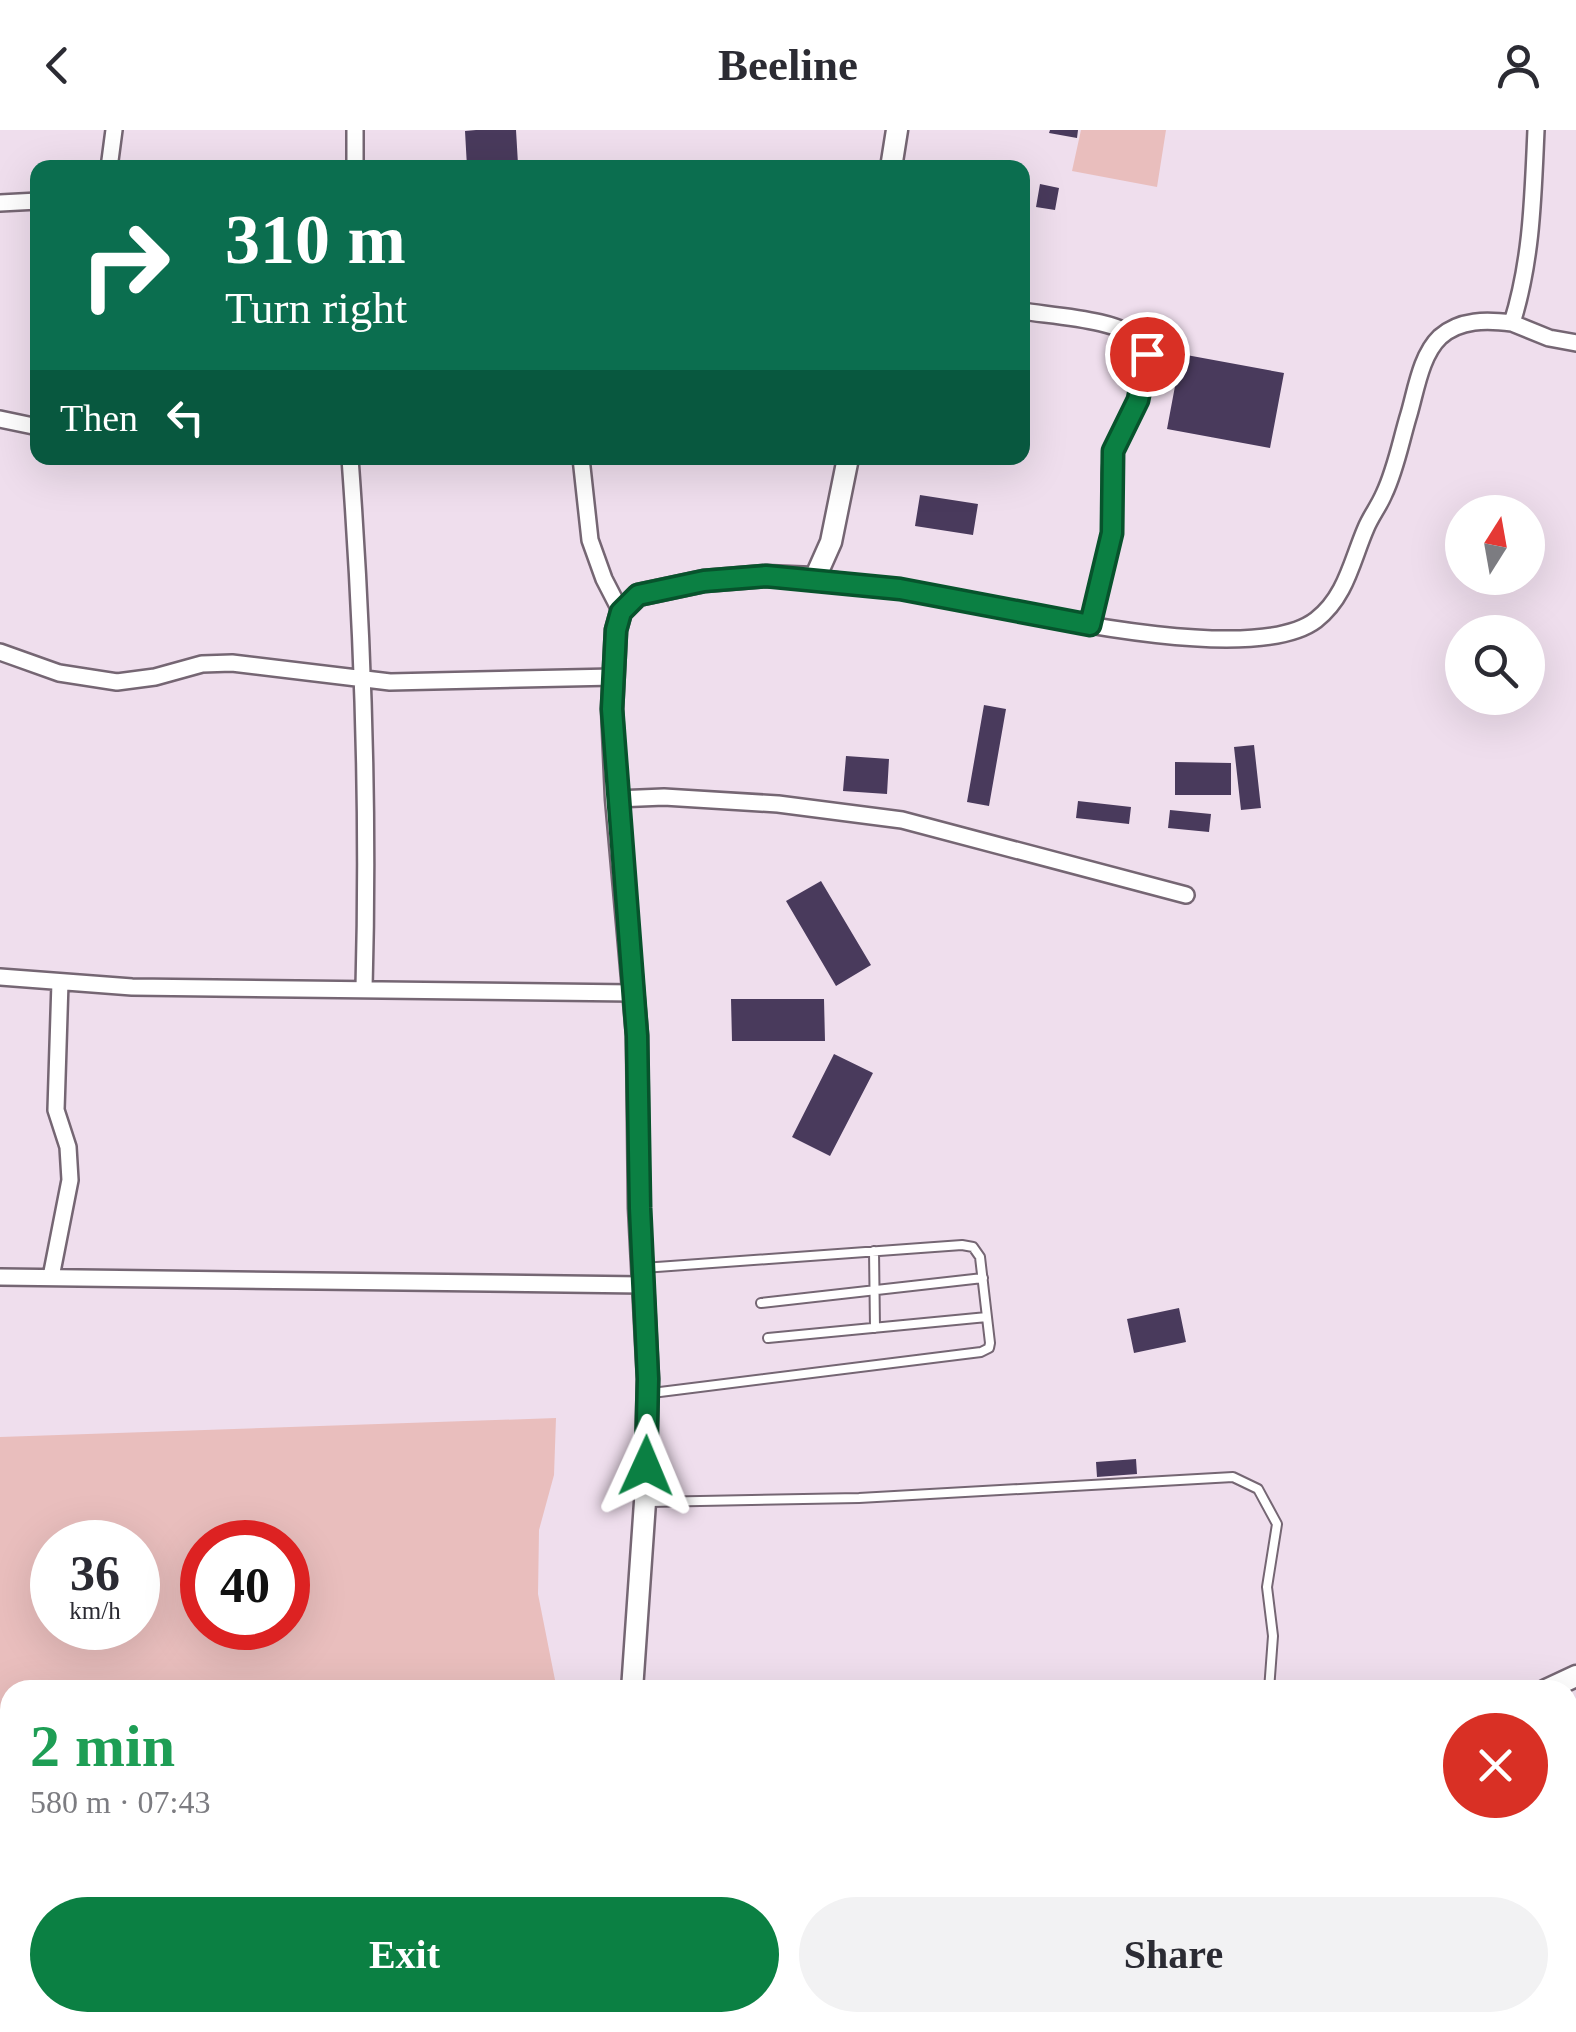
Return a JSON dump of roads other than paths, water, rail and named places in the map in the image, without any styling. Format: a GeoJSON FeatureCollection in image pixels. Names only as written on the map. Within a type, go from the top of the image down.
{"type":"FeatureCollection","features":[{"type":"Feature","properties":{"kind":"street"},"geometry":{"type":"LineString","coordinates":[[110,160],[114,130]]}},
{"type":"Feature","properties":{"kind":"street"},"geometry":{"type":"LineString","coordinates":[[355,130],[355,160]]}},
{"type":"Feature","properties":{"kind":"street"},"geometry":{"type":"LineString","coordinates":[[893,160],[897,130]]}},
{"type":"Feature","properties":{"kind":"street"},"geometry":{"type":"LineString","coordinates":[[1512,323],[1530,250],[1536,130]]}},
{"type":"Feature","properties":{"kind":"street"},"geometry":{"type":"LineString","coordinates":[[0,203],[30,201]]}},
{"type":"Feature","properties":{"kind":"street"},"geometry":{"type":"LineString","coordinates":[[1030,312],[1110,325],[1134,335],[1147,354],[1138,400],[1113,451],[1112,533],[1090,625]]}},
{"type":"Feature","properties":{"kind":"street"},"geometry":{"type":"LineString","coordinates":[[633,1680],[648,1394],[634,993],[612,709],[616,630],[621,612],[638,595],[704,581],[766,576],[815,578],[931,594],[997,610],[1185,637],[1250,639],[1298,631],[1318,618],[1341,592],[1367,524],[1385,493],[1424,363],[1440,338],[1482,319],[1512,323],[1550,338],[1576,342]]}},
{"type":"Feature","properties":{"kind":"street"},"geometry":{"type":"LineString","coordinates":[[0,419],[30,425]]}},
{"type":"Feature","properties":{"kind":"street"},"geometry":{"type":"LineString","coordinates":[[350,465],[364,681],[368,847],[364,988]]}},
{"type":"Feature","properties":{"kind":"street"},"geometry":{"type":"LineString","coordinates":[[583,465],[590,540],[621,612]]}},
{"type":"Feature","properties":{"kind":"street"},"geometry":{"type":"LineString","coordinates":[[815,578],[831,542],[847,465]]}},
{"type":"Feature","properties":{"kind":"street"},"geometry":{"type":"LineString","coordinates":[[0,652],[59,674],[104,681],[155,677],[202,664],[232,662],[314,670],[364,681],[614,677]]}},
{"type":"Feature","properties":{"kind":"street"},"geometry":{"type":"LineString","coordinates":[[616,799],[664,797],[778,804],[902,820],[1186,895]]}},
{"type":"Feature","properties":{"kind":"street"},"geometry":{"type":"LineString","coordinates":[[0,977],[132,987],[634,993]]}},
{"type":"Feature","properties":{"kind":"street"},"geometry":{"type":"LineString","coordinates":[[51,1278],[70,1180],[68,1147],[56,1110],[60,982]]}},
{"type":"Feature","properties":{"kind":"street"},"geometry":{"type":"LineString","coordinates":[[0,1277],[642,1277]]}},
{"type":"Feature","properties":{"kind":"lane"},"geometry":{"type":"LineString","coordinates":[[642,1277],[874,1251],[973,1247],[980,1257],[990,1343],[982,1352],[648,1394]]}},
{"type":"Feature","properties":{"kind":"lane"},"geometry":{"type":"LineString","coordinates":[[874,1251],[875,1328]]}},
{"type":"Feature","properties":{"kind":"lane"},"geometry":{"type":"LineString","coordinates":[[761,1303],[982,1278]]}},
{"type":"Feature","properties":{"kind":"lane"},"geometry":{"type":"LineString","coordinates":[[768,1338],[987,1317]]}},
{"type":"Feature","properties":{"kind":"lane"},"geometry":{"type":"LineString","coordinates":[[645,1502],[859,1498],[1233,1477],[1258,1490],[1277,1524],[1268,1567],[1273,1636],[1270,1680]]}}]}
